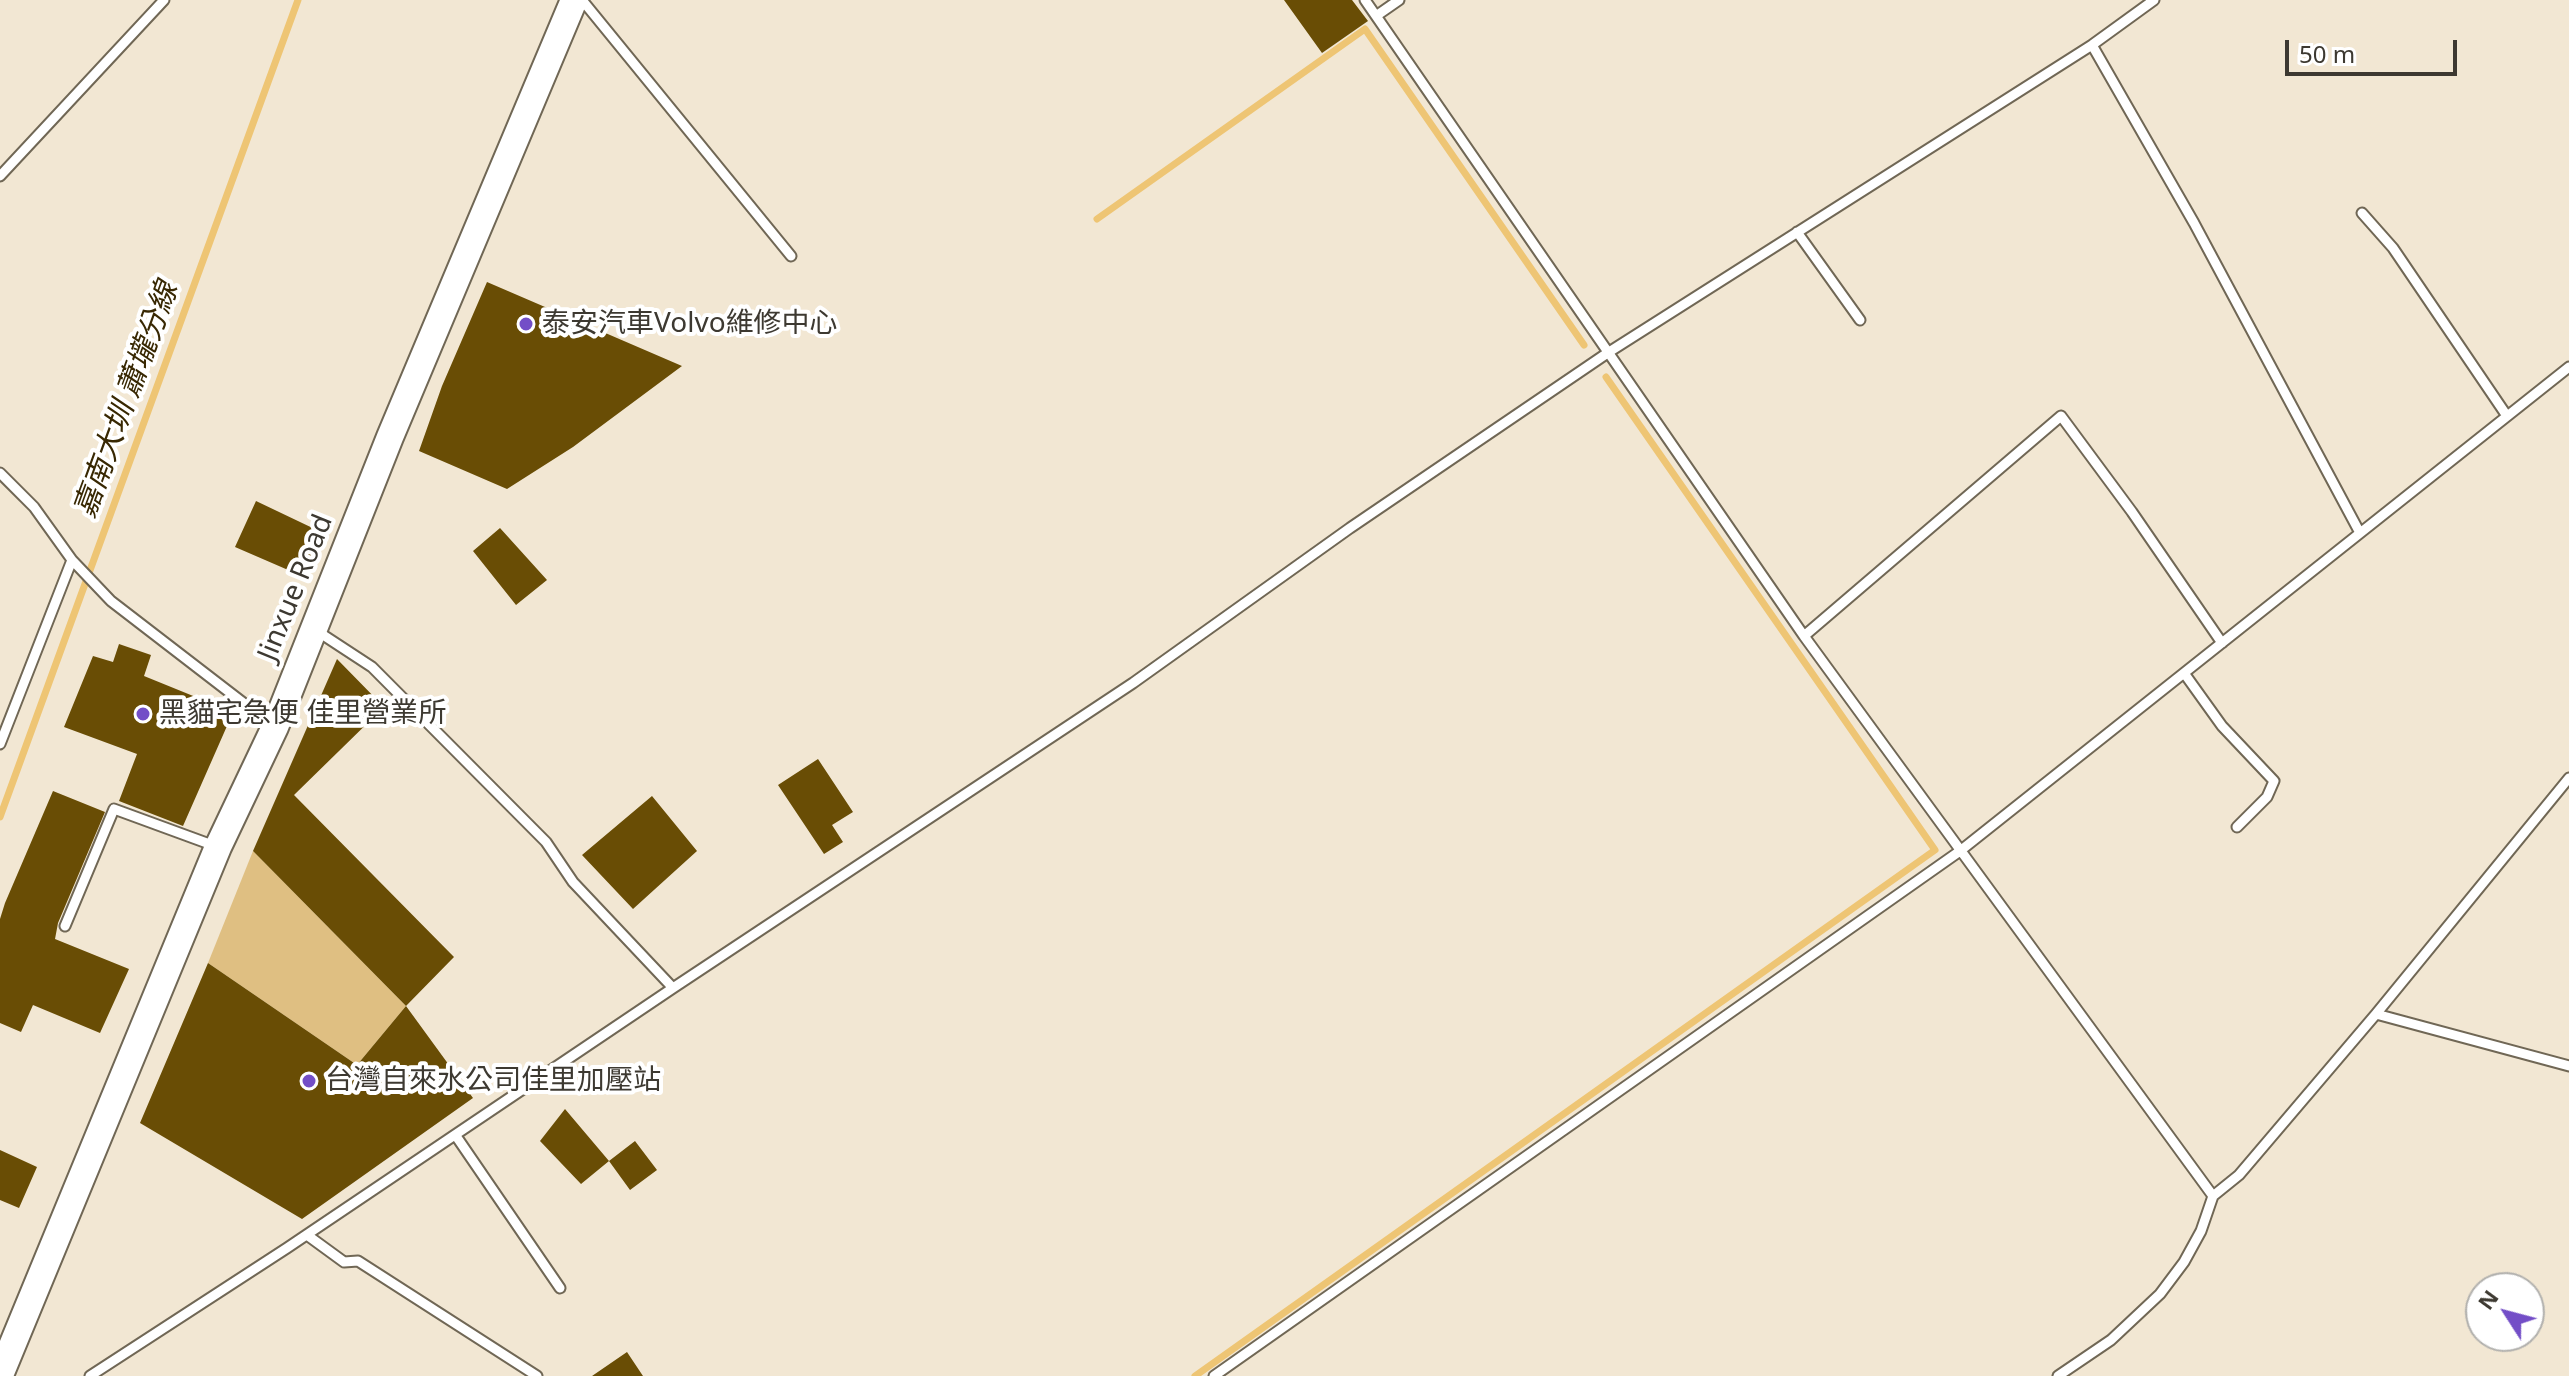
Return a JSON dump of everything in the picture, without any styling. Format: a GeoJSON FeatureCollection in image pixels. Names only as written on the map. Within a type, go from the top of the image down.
{"type":"FeatureCollection","features":[{"type":"Feature","properties":{"kind":"main road","name":"Jinxue Road"},"geometry":{"type":"LineString","coordinates":[[0,1375],[218,847],[275,727],[390,437],[574,0]]}},
{"type":"Feature","properties":{"kind":"lane"},"geometry":{"type":"LineString","coordinates":[[0,176],[164,0]]}},
{"type":"Feature","properties":{"kind":"lane"},"geometry":{"type":"LineString","coordinates":[[582,0],[791,256]]}},
{"type":"Feature","properties":{"kind":"lane"},"geometry":{"type":"LineString","coordinates":[[1365,0],[1804,636],[2213,1196]]}},
{"type":"Feature","properties":{"kind":"lane"},"geometry":{"type":"LineString","coordinates":[[1376,16],[1399,0]]}},
{"type":"Feature","properties":{"kind":"lane"},"geometry":{"type":"LineString","coordinates":[[90,1376],[456,1136],[1133,683],[1350,528],[1609,352],[2092,45],[2154,0]]}},
{"type":"Feature","properties":{"kind":"lane"},"geometry":{"type":"LineString","coordinates":[[2092,45],[2194,223],[2360,533]]}},
{"type":"Feature","properties":{"kind":"lane"},"geometry":{"type":"LineString","coordinates":[[2362,213],[2393,248],[2507,416]]}},
{"type":"Feature","properties":{"kind":"lane"},"geometry":{"type":"LineString","coordinates":[[1797,232],[1860,320]]}},
{"type":"Feature","properties":{"kind":"lane"},"geometry":{"type":"LineString","coordinates":[[1214,1376],[1960,851],[2569,367]]}},
{"type":"Feature","properties":{"kind":"lane"},"geometry":{"type":"LineString","coordinates":[[1804,636],[2061,416],[2222,643]]}},
{"type":"Feature","properties":{"kind":"lane"},"geometry":{"type":"LineString","coordinates":[[0,473],[34,507],[72,560],[111,601],[275,727]]}},
{"type":"Feature","properties":{"kind":"lane"},"geometry":{"type":"LineString","coordinates":[[0,744],[72,560]]}},
{"type":"Feature","properties":{"kind":"lane"},"geometry":{"type":"LineString","coordinates":[[315,629],[372,667],[438,733],[546,842],[573,882],[673,988]]}},
{"type":"Feature","properties":{"kind":"lane"},"geometry":{"type":"LineString","coordinates":[[2184,673],[2222,726],[2274,781],[2267,797],[2237,827]]}},
{"type":"Feature","properties":{"kind":"lane"},"geometry":{"type":"LineString","coordinates":[[2058,1376],[2111,1340],[2160,1294],[2184,1262],[2201,1231],[2213,1196],[2239,1175],[2376,1014],[2569,778]]}},
{"type":"Feature","properties":{"kind":"lane"},"geometry":{"type":"LineString","coordinates":[[65,926],[114,809],[218,847]]}},
{"type":"Feature","properties":{"kind":"lane"},"geometry":{"type":"LineString","coordinates":[[2376,1014],[2569,1066]]}},
{"type":"Feature","properties":{"kind":"lane"},"geometry":{"type":"LineString","coordinates":[[456,1136],[560,1288]]}},
{"type":"Feature","properties":{"kind":"lane"},"geometry":{"type":"LineString","coordinates":[[307,1235],[344,1262],[358,1261],[537,1376]]}},
{"type":"Feature","properties":{"kind":"shaded area"},"geometry":{"type":"Polygon","coordinates":[[[253,851],[406,1006],[357,1065],[208,963],[253,851]]]}},
{"type":"Feature","properties":{"kind":"building"},"geometry":{"type":"Polygon","coordinates":[[[1284,0],[1352,0],[1368,21],[1322,53],[1284,0]]]}},
{"type":"Feature","properties":{"kind":"building","name":"泰安汽車Volvo維修中心"},"geometry":{"type":"Polygon","coordinates":[[[487,282],[682,366],[573,447],[507,489],[419,451],[442,386],[487,282]]]}},
{"type":"Feature","properties":{"kind":"building"},"geometry":{"type":"Polygon","coordinates":[[[256,501],[321,532],[302,576],[235,547],[256,501]]]}},
{"type":"Feature","properties":{"kind":"building"},"geometry":{"type":"Polygon","coordinates":[[[500,528],[547,580],[516,605],[473,551],[500,528]]]}},
{"type":"Feature","properties":{"kind":"building","name":"黑貓宅急便 佳里營業所"},"geometry":{"type":"Polygon","coordinates":[[[119,644],[151,655],[144,676],[208,702],[227,726],[183,826],[119,801],[137,754],[64,727],[93,656],[113,662],[119,644]]]}},
{"type":"Feature","properties":{"kind":"building"},"geometry":{"type":"Polygon","coordinates":[[[337,659],[384,707],[294,795],[454,957],[406,1006],[253,851],[337,659]]]}},
{"type":"Feature","properties":{"kind":"building"},"geometry":{"type":"Polygon","coordinates":[[[818,759],[853,812],[832,825],[843,842],[824,854],[778,785],[818,759]]]}},
{"type":"Feature","properties":{"kind":"building"},"geometry":{"type":"Polygon","coordinates":[[[53,791],[105,812],[58,923],[55,939],[129,969],[100,1033],[33,1005],[21,1032],[0,1023],[0,919],[53,791]]]}},
{"type":"Feature","properties":{"kind":"building"},"geometry":{"type":"Polygon","coordinates":[[[652,796],[697,851],[633,909],[582,855],[652,796]]]}},
{"type":"Feature","properties":{"kind":"building","name":"台灣自來水公司佳里加壓站"},"geometry":{"type":"Polygon","coordinates":[[[208,963],[357,1065],[406,1006],[473,1098],[302,1219],[140,1123],[208,963]]]}},
{"type":"Feature","properties":{"kind":"building"},"geometry":{"type":"Polygon","coordinates":[[[565,1109],[609,1161],[581,1184],[540,1141],[565,1109]]]}},
{"type":"Feature","properties":{"kind":"building"},"geometry":{"type":"Polygon","coordinates":[[[635,1141],[657,1170],[630,1190],[609,1161],[635,1141]]]}},
{"type":"Feature","properties":{"kind":"building"},"geometry":{"type":"Polygon","coordinates":[[[0,1150],[37,1167],[19,1208],[0,1200],[0,1150]]]}},
{"type":"Feature","properties":{"kind":"building"},"geometry":{"type":"Polygon","coordinates":[[[627,1352],[643,1376],[592,1376],[627,1352]]]}},
{"type":"Feature","properties":{"kind":"waterway","name":"嘉南大圳 蕭壠分線"},"geometry":{"type":"LineString","coordinates":[[0,817],[298,0]]}},
{"type":"Feature","properties":{"kind":"waterway"},"geometry":{"type":"LineString","coordinates":[[1097,219],[1365,29],[1584,345]]}},
{"type":"Feature","properties":{"kind":"waterway"},"geometry":{"type":"LineString","coordinates":[[1195,1376],[1935,850],[1606,377]]}},
{"type":"Feature","properties":{"kind":"place","name":"泰安汽車Volvo維修中心"},"geometry":{"type":"Point","coordinates":[526,324]}},
{"type":"Feature","properties":{"kind":"place","name":"黑貓宅急便 佳里營業所"},"geometry":{"type":"Point","coordinates":[143,714]}},
{"type":"Feature","properties":{"kind":"place","name":"台灣自來水公司佳里加壓站"},"geometry":{"type":"Point","coordinates":[309,1081]}}]}
